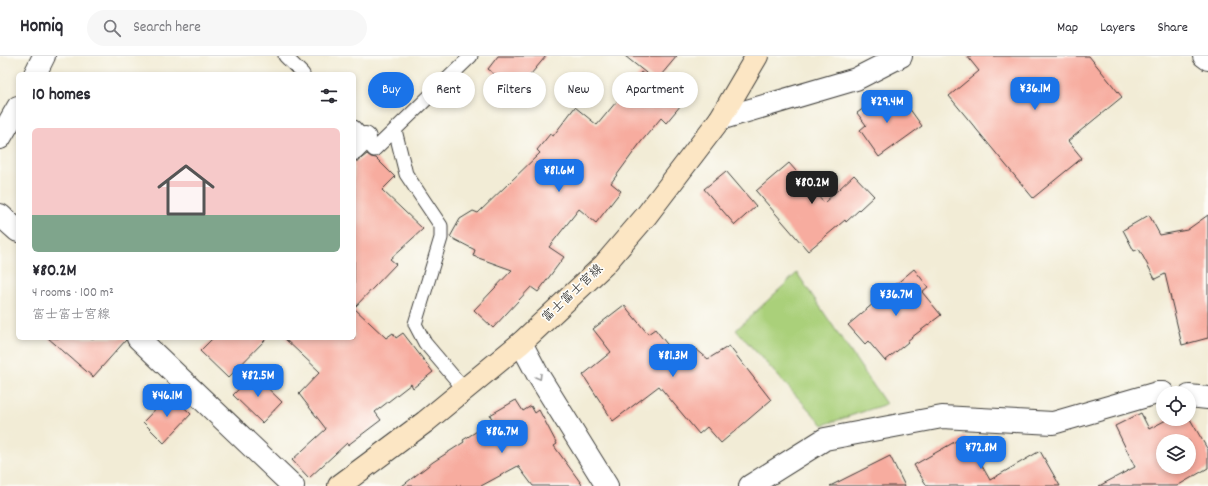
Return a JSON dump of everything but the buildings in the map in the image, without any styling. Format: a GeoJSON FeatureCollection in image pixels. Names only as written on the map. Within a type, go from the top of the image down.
{"type":"FeatureCollection","features":[{"type":"Feature","properties":{"kind":"main road","name":"富士富士宮線"},"geometry":{"type":"LineString","coordinates":[[339,486],[425,422],[521,343],[604,265],[646,216],[720,119],[757,56]]}},
{"type":"Feature","properties":{"kind":"street"},"geometry":{"type":"LineString","coordinates":[[36,72],[44,56]]}},
{"type":"Feature","properties":{"kind":"street"},"geometry":{"type":"LineString","coordinates":[[720,119],[856,79],[901,56]]}},
{"type":"Feature","properties":{"kind":"street"},"geometry":{"type":"LineString","coordinates":[[1204,56],[1208,59]]}},
{"type":"Feature","properties":{"kind":"street"},"geometry":{"type":"LineString","coordinates":[[0,138],[16,110]]}},
{"type":"Feature","properties":{"kind":"street"},"geometry":{"type":"LineString","coordinates":[[0,216],[16,229]]}},
{"type":"Feature","properties":{"kind":"street"},"geometry":{"type":"LineString","coordinates":[[150,342],[293,486]]}},
{"type":"Feature","properties":{"kind":"street"},"geometry":{"type":"LineString","coordinates":[[521,343],[538,375],[607,486]]}},
{"type":"Feature","properties":{"kind":"street"},"geometry":{"type":"LineString","coordinates":[[750,486],[825,439],[942,417],[1053,423],[1156,393]]}},
{"type":"Feature","properties":{"kind":"street"},"geometry":{"type":"LineString","coordinates":[[1196,397],[1208,398]]}},
{"type":"Feature","properties":{"kind":"lane"},"geometry":{"type":"LineString","coordinates":[[285,56],[301,72]]}},
{"type":"Feature","properties":{"kind":"lane"},"geometry":{"type":"LineString","coordinates":[[358,138],[374,150],[471,56]]}},
{"type":"Feature","properties":{"kind":"lane"},"geometry":{"type":"LineString","coordinates":[[395,130],[406,174],[441,226],[441,238],[415,324],[425,343],[464,389]]}},
{"type":"Feature","properties":{"kind":"green space"},"geometry":{"type":"Polygon","coordinates":[[[797,273],[886,404],[823,425],[736,330],[797,273]]]}}]}
